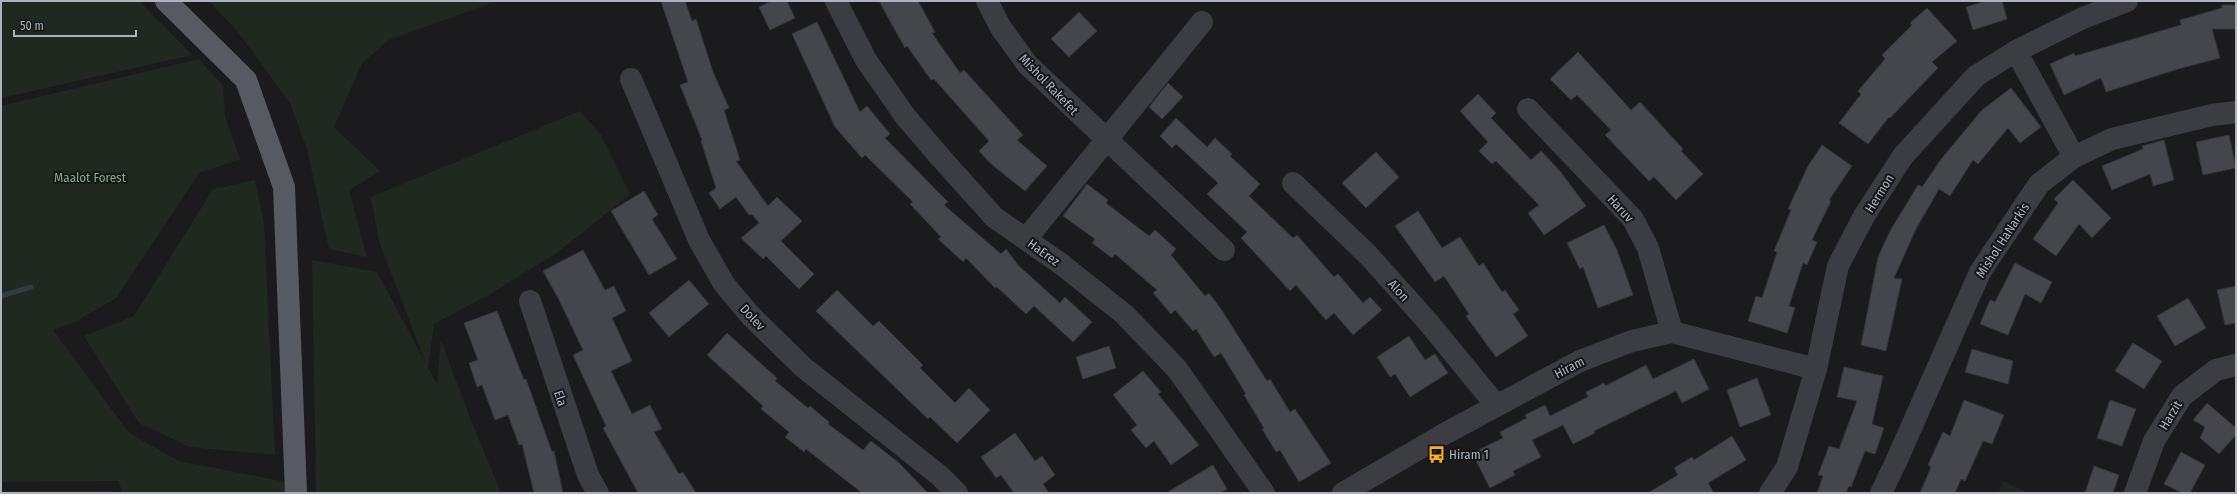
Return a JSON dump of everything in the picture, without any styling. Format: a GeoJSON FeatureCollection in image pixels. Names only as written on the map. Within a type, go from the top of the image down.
{"type":"FeatureCollection","features":[{"type":"Feature","properties":{"kind":"main road"},"geometry":{"type":"LineString","coordinates":[[166,1],[246,80],[284,188],[296,493]]}},
{"type":"Feature","properties":{"kind":"street","name":"HaErez"},"geometry":{"type":"LineString","coordinates":[[836,1],[866,60],[905,116],[994,217],[1026,239],[1124,314],[1177,369],[1264,493]]}},
{"type":"Feature","properties":{"kind":"street","name":"Mishol Rakefet"},"geometry":{"type":"LineString","coordinates":[[987,1],[1001,28],[1027,64],[1224,250]]}},
{"type":"Feature","properties":{"kind":"street","name":"Hermon"},"geometry":{"type":"LineString","coordinates":[[1770,493],[1787,466],[1816,369],[1838,266],[1868,210],[1902,156],[1976,76],[2016,51],[2083,18],[2127,1]]}},
{"type":"Feature","properties":{"kind":"street"},"geometry":{"type":"LineString","coordinates":[[1026,239],[1202,22]]}},
{"type":"Feature","properties":{"kind":"street"},"geometry":{"type":"LineString","coordinates":[[2016,51],[2074,157]]}},
{"type":"Feature","properties":{"kind":"street","name":"Dolev"},"geometry":{"type":"LineString","coordinates":[[631,79],[699,240],[724,284],[751,316],[803,367],[940,476],[957,493]]}},
{"type":"Feature","properties":{"kind":"street","name":"Haruv"},"geometry":{"type":"LineString","coordinates":[[1528,109],[1633,219],[1648,248],[1672,332]]}},
{"type":"Feature","properties":{"kind":"street","name":"Mishol HaNarkis"},"geometry":{"type":"LineString","coordinates":[[1881,493],[1899,457],[1980,272],[2039,184],[2074,157],[2112,139],[2212,115],[2236,112]]}},
{"type":"Feature","properties":{"kind":"street","name":"Alon"},"geometry":{"type":"LineString","coordinates":[[1293,183],[1368,255],[1428,322],[1496,406]]}},
{"type":"Feature","properties":{"kind":"street","name":"Ela"},"geometry":{"type":"LineString","coordinates":[[530,301],[588,475],[598,493]]}},
{"type":"Feature","properties":{"kind":"street","name":"Hiram"},"geometry":{"type":"LineString","coordinates":[[1343,493],[1496,406],[1580,361],[1632,341],[1672,332],[1816,369]]}},
{"type":"Feature","properties":{"kind":"street","name":"Harzit"},"geometry":{"type":"LineString","coordinates":[[2135,493],[2154,441],[2182,396],[2216,370],[2236,365]]}},
{"type":"Feature","properties":{"kind":"green space"},"geometry":{"type":"Polygon","coordinates":[[[1,1],[139,1],[192,55],[1,98],[1,1]]]}},
{"type":"Feature","properties":{"kind":"green space"},"geometry":{"type":"Polygon","coordinates":[[[209,1],[497,1],[389,40],[362,63],[334,127],[380,171],[349,190],[367,257],[329,249],[307,149],[290,103],[238,32],[209,1]]]}},
{"type":"Feature","properties":{"kind":"green space","name":"Maalot Forest"},"geometry":{"type":"Polygon","coordinates":[[[199,59],[223,86],[225,117],[240,159],[199,173],[116,298],[75,322],[53,330],[129,433],[179,461],[286,482],[286,493],[123,493],[118,481],[1,482],[1,106],[199,59]]]}},
{"type":"Feature","properties":{"kind":"green space"},"geometry":{"type":"Polygon","coordinates":[[[580,111],[601,135],[630,194],[558,252],[492,293],[434,324],[428,368],[437,384],[441,340],[470,418],[501,493],[316,493],[312,260],[377,272],[426,364],[379,241],[371,197],[580,111]]]}},
{"type":"Feature","properties":{"kind":"green space"},"geometry":{"type":"Polygon","coordinates":[[[255,180],[264,224],[275,455],[190,447],[139,423],[84,336],[134,316],[213,189],[255,180]]]}},
{"type":"Feature","properties":{"kind":"green space"},"geometry":{"type":"Polygon","coordinates":[[[2004,481],[2028,493],[1998,493],[2004,481]]]}},
{"type":"Feature","properties":{"kind":"green space"},"geometry":{"type":"Polygon","coordinates":[[[1,491],[112,491],[113,493],[1,493],[1,491]]]}},
{"type":"Feature","properties":{"kind":"building"},"geometry":{"type":"Polygon","coordinates":[[[661,1],[685,1],[692,21],[696,19],[713,72],[729,108],[724,110],[740,160],[736,161],[768,206],[777,197],[802,221],[781,241],[814,274],[799,289],[766,256],[763,259],[741,238],[759,223],[752,214],[749,215],[736,197],[720,209],[709,193],[716,188],[701,141],[702,140],[680,85],[688,82],[661,1]]]}},
{"type":"Feature","properties":{"kind":"building"},"geometry":{"type":"Polygon","coordinates":[[[771,1],[787,1],[795,18],[770,30],[759,7],[771,1]]]}},
{"type":"Feature","properties":{"kind":"building"},"geometry":{"type":"Polygon","coordinates":[[[879,1],[918,1],[935,32],[932,33],[960,73],[964,70],[1023,135],[1017,140],[1047,166],[1025,191],[991,164],[979,151],[989,141],[934,79],[931,80],[907,46],[905,48],[879,1]]]}},
{"type":"Feature","properties":{"kind":"building"},"geometry":{"type":"Polygon","coordinates":[[[1986,1],[2002,1],[2007,19],[1973,30],[1966,7],[1986,1]]]}},
{"type":"Feature","properties":{"kind":"building"},"geometry":{"type":"Polygon","coordinates":[[[2222,5],[2236,5],[2236,29],[2212,29],[2220,58],[2178,69],[2106,92],[2101,78],[2064,95],[2050,64],[2074,53],[2075,56],[2181,25],[2180,20],[2222,8],[2222,5]]]}},
{"type":"Feature","properties":{"kind":"building"},"geometry":{"type":"Polygon","coordinates":[[[1927,8],[1957,41],[1932,62],[1938,68],[1890,118],[1889,117],[1868,144],[1839,123],[1861,94],[1858,91],[1885,59],[1882,55],[1912,25],[1910,23],[1927,8]]]}},
{"type":"Feature","properties":{"kind":"building"},"geometry":{"type":"Polygon","coordinates":[[[1079,12],[1097,31],[1069,57],[1051,39],[1079,12]]]}},
{"type":"Feature","properties":{"kind":"building"},"geometry":{"type":"Polygon","coordinates":[[[817,22],[860,112],[867,106],[890,134],[885,138],[948,202],[944,205],[1001,254],[1006,249],[1019,266],[1060,303],[1065,297],[1092,322],[1073,342],[1034,306],[1026,314],[997,287],[995,288],[966,258],[963,262],[938,239],[941,237],[910,204],[913,202],[865,155],[862,158],[835,127],[792,34],[817,22]]]}},
{"type":"Feature","properties":{"kind":"building"},"geometry":{"type":"Polygon","coordinates":[[[1578,52],[1631,110],[1640,102],[1683,149],[1681,151],[1703,174],[1676,200],[1654,177],[1649,181],[1605,135],[1611,130],[1577,95],[1571,100],[1550,79],[1578,52]]]}},
{"type":"Feature","properties":{"kind":"building"},"geometry":{"type":"Polygon","coordinates":[[[1168,83],[1183,97],[1162,119],[1149,107],[1168,83]]]}},
{"type":"Feature","properties":{"kind":"building"},"geometry":{"type":"Polygon","coordinates":[[[2011,88],[2041,127],[2020,143],[2008,128],[1978,164],[1973,160],[1950,196],[1939,189],[1916,229],[1894,278],[1902,279],[1886,351],[1861,345],[1878,257],[1890,231],[1918,185],[1922,187],[1942,158],[1982,110],[2011,88]]]}},
{"type":"Feature","properties":{"kind":"building"},"geometry":{"type":"Polygon","coordinates":[[[1478,94],[1496,113],[1491,118],[1531,160],[1541,151],[1560,171],[1586,206],[1544,235],[1528,213],[1539,205],[1496,161],[1492,164],[1479,151],[1488,142],[1460,111],[1478,94]]]}},
{"type":"Feature","properties":{"kind":"building"},"geometry":{"type":"Polygon","coordinates":[[[1176,118],[1207,147],[1215,138],[1232,154],[1230,156],[1260,184],[1249,196],[1293,238],[1297,235],[1334,277],[1338,274],[1363,303],[1370,297],[1382,310],[1353,335],[1334,313],[1326,320],[1296,285],[1290,291],[1241,238],[1247,232],[1207,194],[1218,183],[1176,144],[1172,148],[1160,136],[1176,118]]]}},
{"type":"Feature","properties":{"kind":"building"},"geometry":{"type":"Polygon","coordinates":[[[2229,135],[2236,168],[2203,175],[2196,142],[2229,135]]]}},
{"type":"Feature","properties":{"kind":"building"},"geometry":{"type":"Polygon","coordinates":[[[2164,140],[2174,180],[2153,186],[2150,174],[2112,190],[2102,166],[2143,149],[2142,146],[2164,140]]]}},
{"type":"Feature","properties":{"kind":"building"},"geometry":{"type":"Polygon","coordinates":[[[1822,145],[1852,166],[1829,200],[1831,201],[1812,240],[1817,242],[1807,265],[1803,263],[1789,306],[1795,308],[1787,333],[1748,321],[1756,296],[1762,298],[1777,252],[1774,251],[1791,210],[1788,209],[1808,166],[1822,145]]]}},
{"type":"Feature","properties":{"kind":"building"},"geometry":{"type":"Polygon","coordinates":[[[1376,152],[1399,177],[1366,208],[1342,183],[1376,152]]]}},
{"type":"Feature","properties":{"kind":"building"},"geometry":{"type":"Polygon","coordinates":[[[2073,180],[2111,218],[2092,238],[2079,224],[2056,256],[2033,239],[2058,203],[2054,199],[2073,180]]]}},
{"type":"Feature","properties":{"kind":"building"},"geometry":{"type":"Polygon","coordinates":[[[1087,184],[1108,200],[1106,203],[1149,236],[1155,230],[1176,249],[1171,255],[1205,296],[1209,293],[1221,309],[1267,381],[1270,379],[1290,412],[1295,409],[1331,463],[1299,482],[1280,450],[1276,452],[1262,429],[1264,428],[1244,395],[1246,394],[1221,353],[1214,357],[1196,329],[1193,331],[1175,310],[1171,314],[1153,293],[1157,290],[1115,254],[1112,258],[1092,243],[1095,239],[1063,216],[1087,184]]]}},
{"type":"Feature","properties":{"kind":"building"},"geometry":{"type":"Polygon","coordinates":[[[644,191],[658,215],[652,219],[677,259],[649,275],[611,211],[644,191]]]}},
{"type":"Feature","properties":{"kind":"building"},"geometry":{"type":"Polygon","coordinates":[[[1418,211],[1442,248],[1460,237],[1479,266],[1483,263],[1502,292],[1505,290],[1519,310],[1513,314],[1528,336],[1496,357],[1466,316],[1469,314],[1444,276],[1435,282],[1395,226],[1418,211]]]}},
{"type":"Feature","properties":{"kind":"building"},"geometry":{"type":"Polygon","coordinates":[[[1604,225],[1617,250],[1633,295],[1598,308],[1583,267],[1580,269],[1567,243],[1604,225]]]}},
{"type":"Feature","properties":{"kind":"building"},"geometry":{"type":"Polygon","coordinates":[[[583,250],[605,290],[614,286],[626,311],[612,318],[632,361],[611,371],[632,414],[650,405],[662,429],[654,432],[679,474],[683,472],[696,493],[638,493],[603,428],[606,426],[573,355],[583,350],[543,271],[583,250]]]}},
{"type":"Feature","properties":{"kind":"building"},"geometry":{"type":"Polygon","coordinates":[[[2015,263],[2052,282],[2041,303],[2025,294],[2008,335],[1980,324],[1990,300],[1995,302],[2015,263]]]}},
{"type":"Feature","properties":{"kind":"building"},"geometry":{"type":"Polygon","coordinates":[[[689,280],[709,304],[669,337],[649,313],[689,280]]]}},
{"type":"Feature","properties":{"kind":"building"},"geometry":{"type":"Polygon","coordinates":[[[2236,286],[2236,323],[2225,325],[2217,290],[2236,286]]]}},
{"type":"Feature","properties":{"kind":"building"},"geometry":{"type":"Polygon","coordinates":[[[837,290],[873,326],[879,321],[923,365],[920,368],[955,403],[969,388],[990,410],[957,443],[930,417],[928,419],[816,311],[837,290]]]}},
{"type":"Feature","properties":{"kind":"building"},"geometry":{"type":"Polygon","coordinates":[[[2188,298],[2206,328],[2175,346],[2157,316],[2188,298]]]}},
{"type":"Feature","properties":{"kind":"building"},"geometry":{"type":"Polygon","coordinates":[[[497,311],[524,380],[526,379],[552,452],[554,451],[563,493],[534,493],[522,444],[519,445],[508,415],[495,420],[482,385],[477,387],[469,363],[478,360],[464,323],[497,311]]]}},
{"type":"Feature","properties":{"kind":"building"},"geometry":{"type":"Polygon","coordinates":[[[727,333],[777,378],[775,381],[808,408],[810,406],[829,422],[828,424],[863,450],[871,441],[898,462],[928,493],[862,493],[806,449],[804,452],[785,437],[789,432],[761,409],[763,406],[707,355],[727,333]]]}},
{"type":"Feature","properties":{"kind":"building"},"geometry":{"type":"Polygon","coordinates":[[[1409,336],[1425,360],[1435,354],[1448,373],[1410,397],[1395,374],[1390,377],[1377,357],[1409,336]]]}},
{"type":"Feature","properties":{"kind":"building"},"geometry":{"type":"Polygon","coordinates":[[[2133,343],[2162,361],[2144,389],[2115,371],[2133,343]]]}},
{"type":"Feature","properties":{"kind":"building"},"geometry":{"type":"Polygon","coordinates":[[[1109,346],[1116,368],[1083,379],[1076,357],[1109,346]]]}},
{"type":"Feature","properties":{"kind":"building"},"geometry":{"type":"Polygon","coordinates":[[[1972,349],[2013,361],[2008,384],[1965,372],[1972,349]]]}},
{"type":"Feature","properties":{"kind":"building"},"geometry":{"type":"Polygon","coordinates":[[[1694,359],[1709,389],[1682,403],[1676,391],[1594,431],[1595,433],[1573,444],[1563,425],[1532,440],[1541,457],[1513,471],[1515,475],[1490,488],[1472,453],[1503,438],[1500,432],[1527,418],[1525,415],[1545,405],[1550,416],[1588,397],[1586,392],[1604,383],[1605,386],[1646,365],[1653,379],[1694,359]]]}},
{"type":"Feature","properties":{"kind":"building"},"geometry":{"type":"Polygon","coordinates":[[[1844,367],[1883,376],[1872,424],[1884,428],[1875,454],[1865,451],[1851,487],[1849,486],[1846,493],[1817,493],[1823,476],[1818,475],[1829,446],[1839,449],[1857,401],[1837,397],[1844,367]]]}},
{"type":"Feature","properties":{"kind":"building"},"geometry":{"type":"Polygon","coordinates":[[[1143,371],[1161,392],[1158,394],[1199,445],[1171,465],[1154,441],[1146,448],[1131,430],[1137,425],[1113,395],[1143,371]]]}},
{"type":"Feature","properties":{"kind":"building"},"geometry":{"type":"Polygon","coordinates":[[[1757,378],[1771,415],[1740,427],[1727,390],[1757,378]]]}},
{"type":"Feature","properties":{"kind":"building"},"geometry":{"type":"Polygon","coordinates":[[[1964,400],[2004,415],[1992,444],[1983,441],[1965,481],[1961,479],[1955,493],[1920,493],[1931,467],[1928,465],[1943,432],[1950,436],[1964,400]]]}},
{"type":"Feature","properties":{"kind":"building"},"geometry":{"type":"Polygon","coordinates":[[[2110,400],[2136,409],[2122,446],[2097,438],[2110,400]]]}},
{"type":"Feature","properties":{"kind":"building"},"geometry":{"type":"Polygon","coordinates":[[[2207,403],[2236,428],[2236,435],[2219,454],[2200,438],[2205,427],[2193,420],[2207,403]]]}},
{"type":"Feature","properties":{"kind":"building"},"geometry":{"type":"Polygon","coordinates":[[[1015,433],[1035,461],[1042,456],[1055,475],[1043,484],[1049,493],[1014,493],[1001,475],[996,478],[981,457],[1015,433]]]}},
{"type":"Feature","properties":{"kind":"building"},"geometry":{"type":"Polygon","coordinates":[[[1732,436],[1746,460],[1708,483],[1714,493],[1648,493],[1678,475],[1674,468],[1692,457],[1694,460],[1732,436]]]}},
{"type":"Feature","properties":{"kind":"building"},"geometry":{"type":"Polygon","coordinates":[[[2181,452],[2205,465],[2190,493],[2182,493],[2164,484],[2181,452]]]}},
{"type":"Feature","properties":{"kind":"building"},"geometry":{"type":"Polygon","coordinates":[[[1213,465],[1227,489],[1220,493],[1166,493],[1213,465]]]}},
{"type":"Feature","properties":{"kind":"building"},"geometry":{"type":"Polygon","coordinates":[[[2094,466],[2119,475],[2113,493],[2085,493],[2094,466]]]}},
{"type":"Feature","properties":{"kind":"waterway"},"geometry":{"type":"LineString","coordinates":[[1,296],[31,287]]}},
{"type":"Feature","properties":{"kind":"place","name":"Hiram 1"},"geometry":{"type":"Point","coordinates":[1436,454]}}]}
